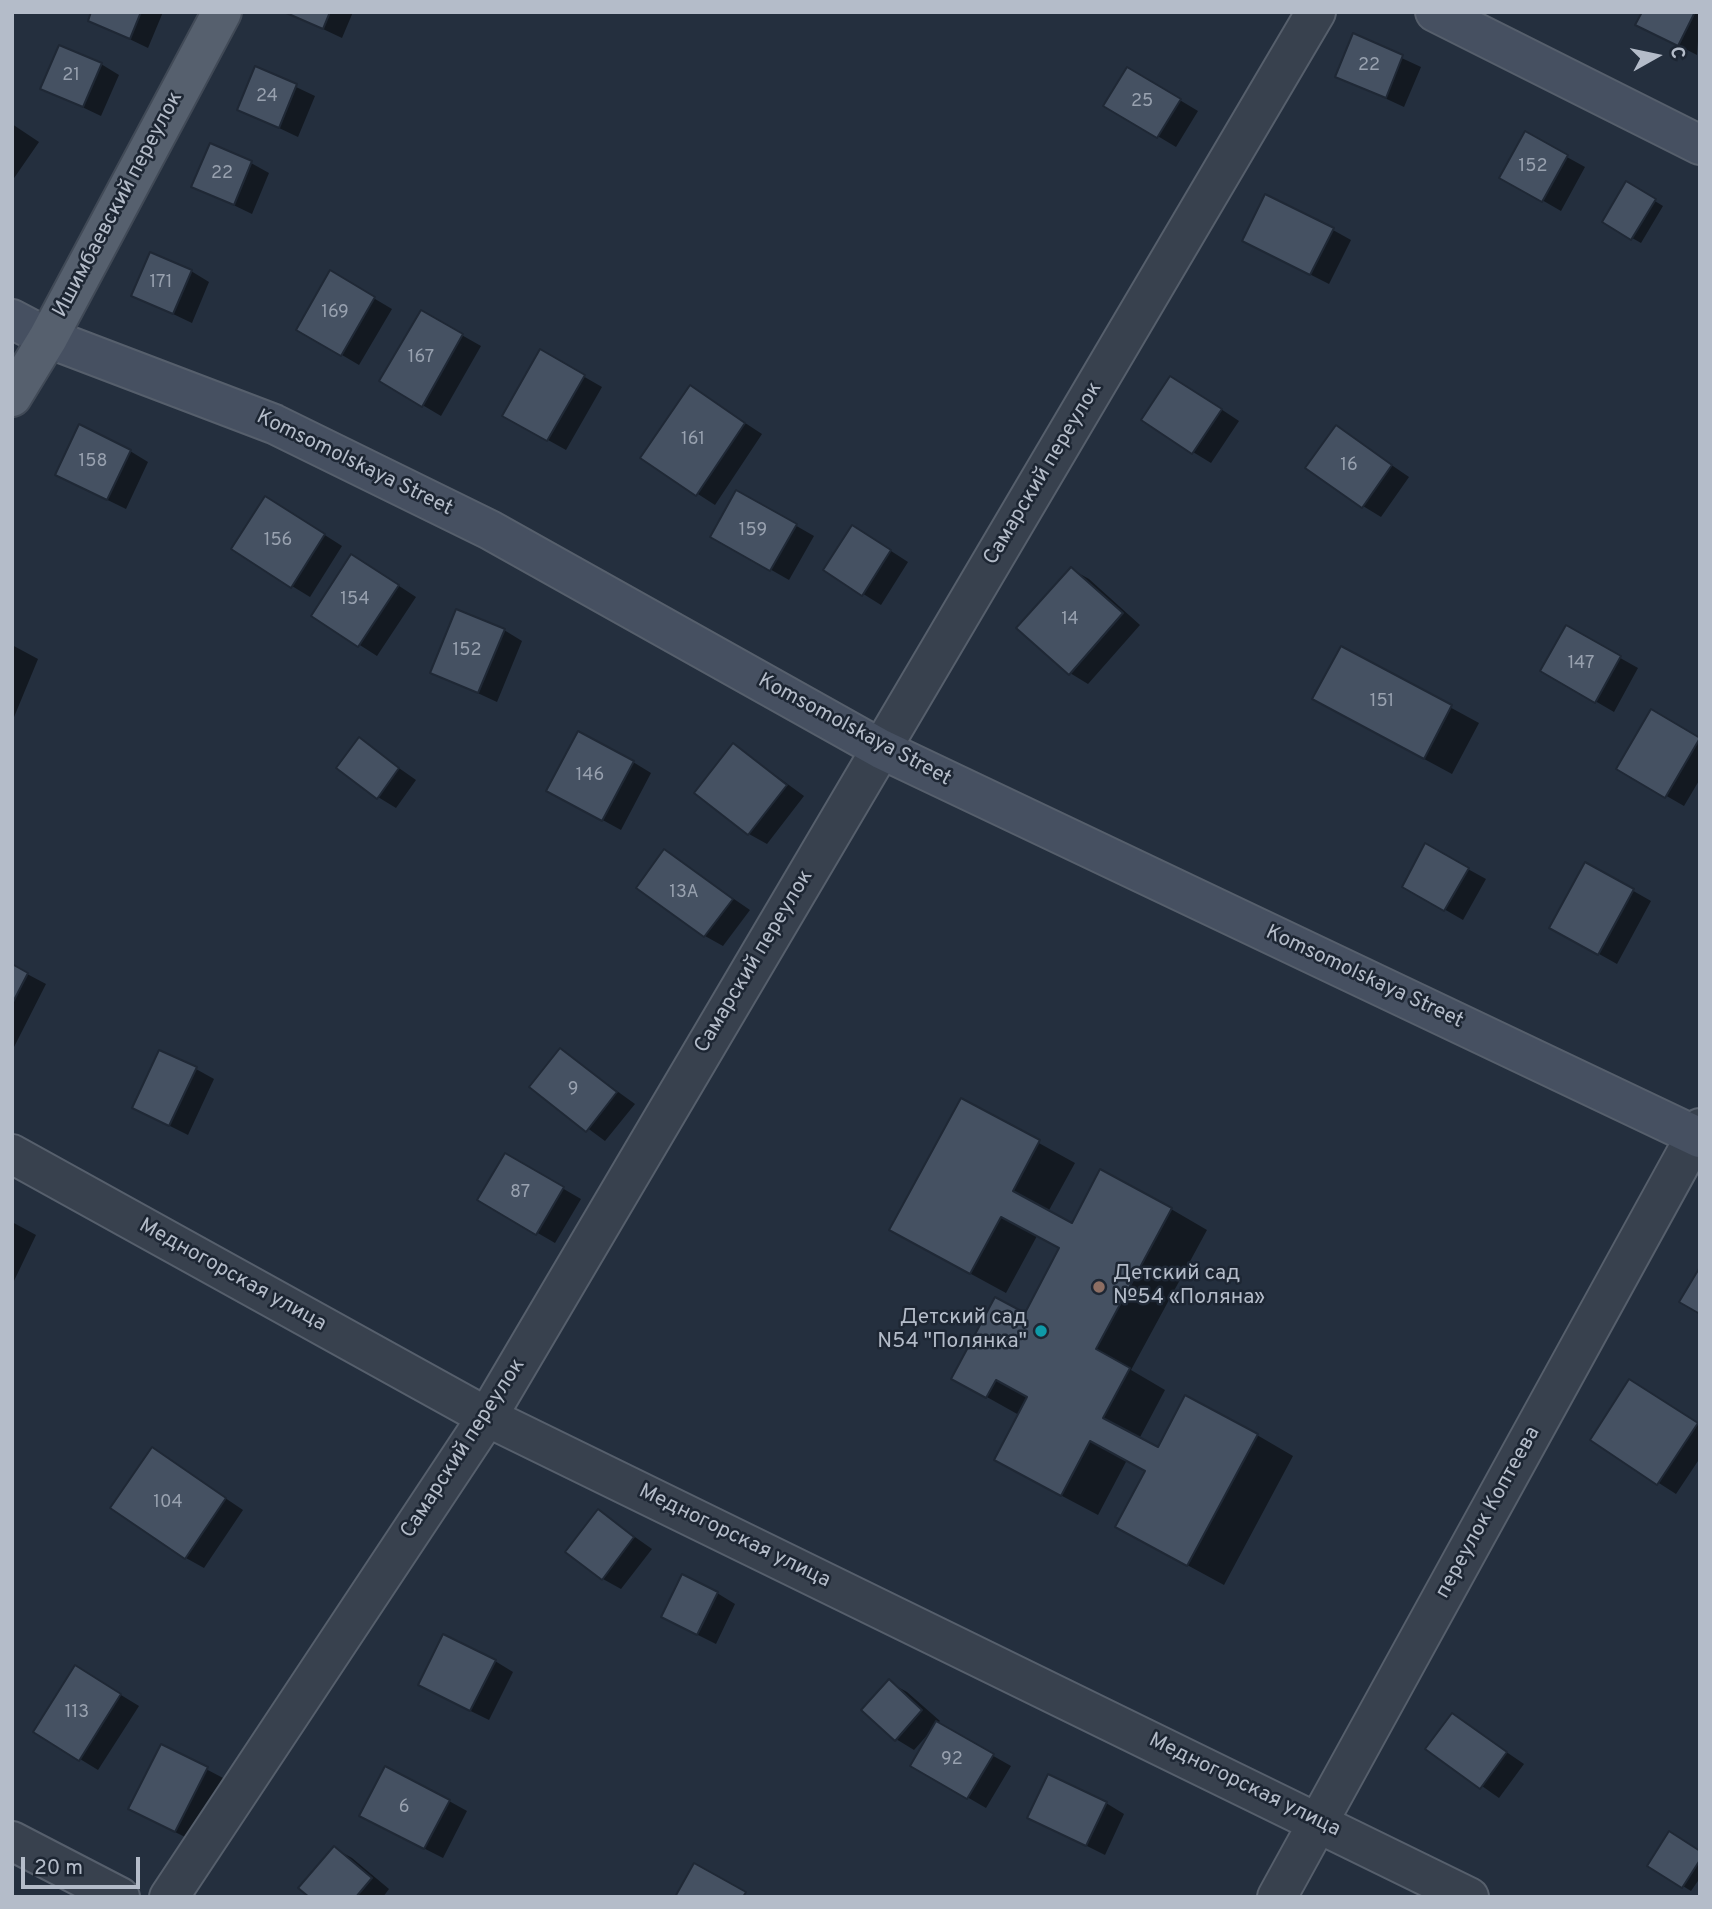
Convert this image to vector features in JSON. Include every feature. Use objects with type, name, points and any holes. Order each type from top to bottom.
[{"type":"main road","name":"Ишимбаевский переулок","points":[[12,397],[48,338],[222,12]]},
{"type":"main road","points":[[1435,12],[1700,145]]},
{"type":"main road","name":"Komsomolskaya Street","points":[[12,319],[48,338],[274,424],[466,518],[881,749],[1698,1134]]},
{"type":"street","name":"Самарский переулок","points":[[169,1897],[487,1417],[1316,12]]},
{"type":"street","name":"переулок Коптеева","points":[[1277,1897],[1698,1134]]},
{"type":"street","name":"Медногорская улица","points":[[12,1154],[487,1417],[1469,1897]]},
{"type":"street","points":[[12,1841],[120,1897]]},
{"type":"building","points":[[91,12],[141,12],[130,39],[88,21]]},
{"type":"building","points":[[284,12],[330,12],[323,29]]},
{"type":"building","points":[[1642,12],[1695,12],[1678,46],[1635,25]]},
{"type":"building","points":[[1353,33],[1403,55],[1386,98],[1335,77]]},
{"type":"building","points":[[59,45],[102,63],[83,107],[40,89]]},
{"type":"building","points":[[255,66],[297,84],[279,128],[237,110]]},
{"type":"building","points":[[1127,67],[1181,99],[1157,138],[1103,106]]},
{"type":"building","points":[[1525,131],[1568,155],[1542,202],[1499,178]]},
{"type":"building","points":[[210,143],[252,161],[234,205],[191,187]]},
{"type":"building","points":[[1626,181],[1656,199],[1631,240],[1602,222]]},
{"type":"building","points":[[1265,194],[1334,228],[1310,275],[1242,241]]},
{"type":"building","points":[[150,252],[192,270],[173,314],[131,296]]},
{"type":"building","points":[[330,270],[375,297],[341,356],[296,330]]},
{"type":"building","points":[[421,310],[463,334],[422,407],[379,381]]},
{"type":"building","points":[[540,349],[585,375],[547,441],[502,416]]},
{"type":"building","points":[[1170,376],[1222,409],[1192,454],[1141,420]]},
{"type":"building","points":[[690,385],[745,423],[696,496],[640,458]]},
{"type":"building","points":[[79,424],[131,450],[107,500],[55,475]]},
{"type":"building","points":[[1336,425],[1392,465],[1362,508],[1305,468]]},
{"type":"building","points":[[736,490],[797,524],[770,571],[710,537]]},
{"type":"building","points":[[265,496],[325,534],[291,588],[231,549]]},
{"type":"building","points":[[852,525],[891,550],[862,596],[823,570]]},
{"type":"building","points":[[351,554],[399,585],[358,647],[311,616]]},
{"type":"building","points":[[1071,567],[1123,613],[1069,675],[1016,628]]},
{"type":"building","points":[[456,609],[505,629],[478,693],[430,673]]},
{"type":"building","points":[[1566,625],[1621,656],[1595,703],[1540,671]]},
{"type":"building","points":[[1341,646],[1452,705],[1424,759],[1312,699]]},
{"type":"building","points":[[1651,709],[1700,738],[1665,798],[1616,769]]},
{"type":"building","points":[[578,731],[634,761],[602,821],[546,791]]},
{"type":"building","points":[[359,737],[399,768],[377,799],[336,768]]},
{"type":"building","points":[[733,743],[787,785],[748,835],[694,793]]},
{"type":"building","points":[[1425,843],[1469,868],[1444,911],[1402,887]]},
{"type":"building","points":[[664,849],[733,899],[704,937],[636,888]]},
{"type":"building","points":[[1585,862],[1634,889],[1598,955],[1549,928]]},
{"type":"building","points":[[12,964],[28,973],[12,1004]]},
{"type":"building","points":[[560,1048],[617,1092],[586,1132],[529,1087]]},
{"type":"building","points":[[159,1050],[197,1067],[169,1126],[132,1108]]},
{"type":"building","name":"Детский сад N54 \"Полянка\"","points":[[961,1098],[1040,1140],[1013,1191],[1072,1223],[1100,1169],[1172,1208],[1096,1349],[1130,1368],[1103,1418],[1158,1447],[1185,1395],[1258,1434],[1187,1566],[1115,1527],[1145,1471],[1090,1441],[1061,1496],[994,1460],[1027,1397],[996,1380],[986,1398],[951,1379],[995,1297],[1025,1313],[1059,1248],[1001,1217],[970,1274],[889,1230]]},
{"type":"building","points":[[505,1153],[564,1187],[536,1235],[477,1200]]},
{"type":"building","points":[[1700,1267],[1700,1314],[1679,1302]]},
{"type":"building","points":[[1629,1379],[1698,1423],[1657,1485],[1590,1440]]},
{"type":"building","points":[[152,1447],[226,1498],[185,1559],[110,1508]]},
{"type":"building","points":[[598,1509],[634,1537],[602,1580],[565,1552]]},
{"type":"building","points":[[682,1574],[718,1592],[697,1635],[661,1617]]},
{"type":"building","points":[[443,1634],[496,1660],[470,1711],[418,1685]]},
{"type":"building","points":[[75,1665],[121,1694],[79,1761],[33,1732]]},
{"type":"building","points":[[889,1679],[922,1710],[895,1741],[861,1710]]},
{"type":"building","points":[[1452,1713],[1507,1752],[1480,1789],[1425,1749]]},
{"type":"building","points":[[936,1721],[994,1754],[967,1799],[910,1766]]},
{"type":"building","points":[[161,1744],[208,1767],[175,1832],[128,1809]]},
{"type":"building","points":[[385,1766],[450,1800],[424,1849],[359,1816]]},
{"type":"building","points":[[1048,1774],[1107,1802],[1086,1846],[1027,1818]]},
{"type":"building","points":[[1669,1831],[1700,1851],[1700,1860],[1682,1888],[1647,1866]]},
{"type":"building","points":[[334,1846],[372,1878],[356,1897],[309,1897],[298,1888]]},
{"type":"building","points":[[694,1863],[746,1892],[743,1897],[675,1897]]},
{"type":"place","name":"Детский сад №54 «Поляна»","points":[[1099,1287]]},
{"type":"place","name":"Детский сад N54 \"Полянка\"","points":[[1041,1331]]}]
